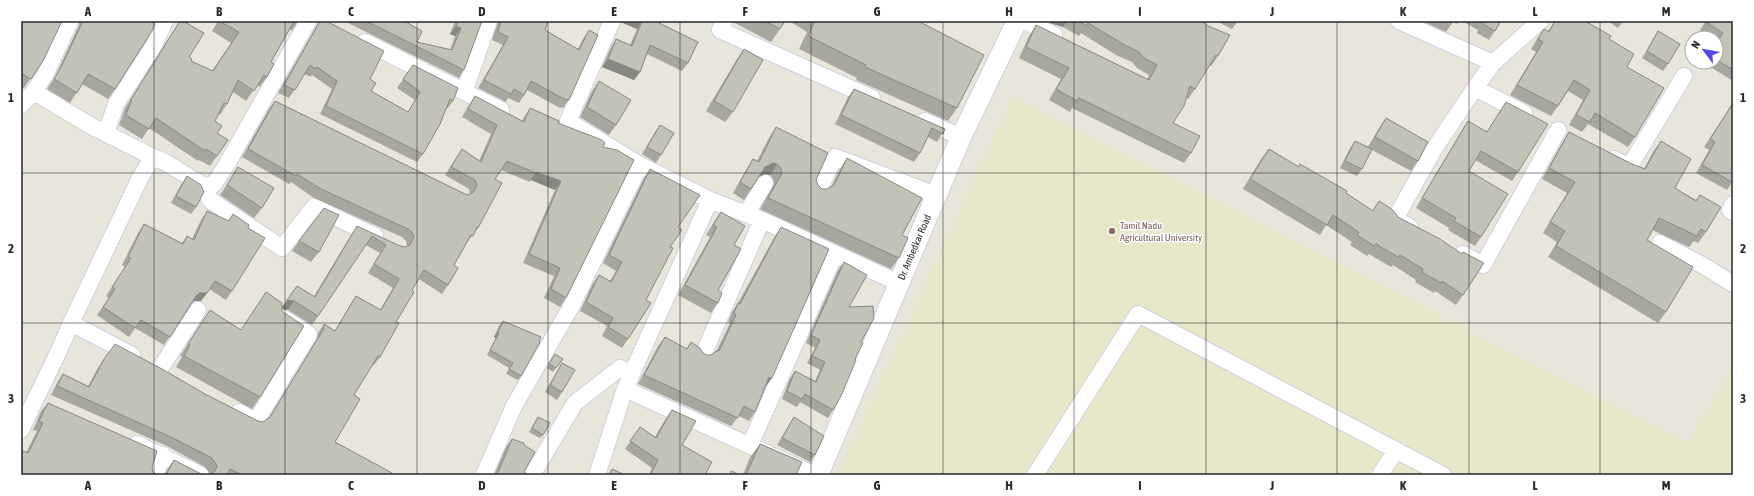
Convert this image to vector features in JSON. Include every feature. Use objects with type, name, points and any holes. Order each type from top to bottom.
[{"type":"street","points":[[21,105],[34,92],[46,73],[70,21]]},
{"type":"street","points":[[106,133],[116,104],[154,45],[165,21]]},
{"type":"street","points":[[204,186],[214,184],[272,100],[308,21]]},
{"type":"street","points":[[464,92],[489,21]]},
{"type":"street","points":[[612,21],[568,121],[640,165],[710,200],[762,220],[899,283]]},
{"type":"street","points":[[724,21],[720,30],[888,104]]},
{"type":"street","name":"Dr. Ambedkar Road","points":[[818,475],[961,137],[988,63],[1017,21]]},
{"type":"street","points":[[1025,21],[1066,41]]},
{"type":"street","points":[[1399,21],[1493,63]]},
{"type":"street","points":[[1422,233],[1395,219],[1434,149],[1493,63],[1540,21]]},
{"type":"street","points":[[351,35],[501,110]]},
{"type":"street","points":[[1604,154],[1630,167],[1684,76]]},
{"type":"street","points":[[1449,247],[1483,265],[1553,127],[1475,88]]},
{"type":"street","points":[[34,92],[106,133],[166,162],[204,186],[210,200],[282,248],[314,207],[391,243]]},
{"type":"street","points":[[910,114],[961,137]]},
{"type":"street","points":[[21,430],[42,401],[70,323],[140,178],[153,157]]},
{"type":"street","points":[[818,191],[834,157],[936,195]]},
{"type":"street","points":[[484,475],[514,406],[572,305],[640,165]]},
{"type":"street","points":[[746,214],[765,183]]},
{"type":"street","points":[[597,475],[631,375],[710,200]]},
{"type":"street","points":[[1733,204],[1730,210],[1733,212]]},
{"type":"street","points":[[702,354],[762,220]]},
{"type":"street","points":[[1660,243],[1704,266],[1733,284]]},
{"type":"street","points":[[750,444],[835,254]]},
{"type":"street","points":[[70,323],[166,372],[198,310]]},
{"type":"street","points":[[1035,475],[1138,314],[1443,475]]},
{"type":"street","points":[[223,404],[256,421],[309,334],[283,318]]},
{"type":"street","points":[[532,475],[575,403],[620,368],[631,375]]},
{"type":"street","points":[[625,390],[750,444],[815,475]]},
{"type":"street","points":[[120,436],[201,475]]},
{"type":"street","points":[[1380,475],[1396,450]]},
{"type":"street","points":[[155,475],[163,456]]},
{"type":"shaded area","name":"Tamil Nadu Agricultural University","points":[[1012,97],[1688,443],[1733,366],[1733,475],[837,475]]},
{"type":"building","points":[[21,21],[62,21],[44,59],[31,79],[21,73]]},
{"type":"building","points":[[83,21],[155,21],[153,23],[155,24],[152,31],[115,89],[88,74],[77,93],[54,79]]},
{"type":"building","points":[[180,21],[183,21],[204,33],[189,57],[192,59],[191,61],[213,71],[239,32],[219,21],[294,21],[271,62],[274,64],[267,77],[264,75],[254,91],[238,80],[227,104],[224,103],[215,121],[222,126],[217,133],[228,140],[217,156],[206,149],[205,151],[156,118],[149,129],[126,115],[132,98]]},
{"type":"building","points":[[320,21],[326,21],[384,51],[370,79],[376,83],[371,91],[408,112],[420,92],[403,79],[413,65],[458,88],[453,101],[450,99],[440,124],[423,154],[326,106],[337,81],[317,67],[316,69],[310,65],[295,90],[284,85]]},
{"type":"building","points":[[366,21],[404,21],[422,31],[417,42],[452,50],[461,28],[456,26],[458,21],[482,21],[464,70]]},
{"type":"building","points":[[501,21],[548,21],[545,30],[579,50],[589,30],[598,35],[569,100],[566,100],[531,81],[524,95],[514,89],[511,94],[484,80],[508,37],[498,32]]},
{"type":"building","points":[[642,21],[660,21],[659,23],[698,42],[688,63],[650,45],[640,72],[608,59],[616,39],[632,46]]},
{"type":"building","points":[[765,21],[785,21],[780,29]]},
{"type":"building","points":[[815,21],[918,21],[984,55],[957,108],[865,67],[866,65],[808,36]]},
{"type":"building","points":[[1078,21],[1201,21],[1208,26],[1230,35],[1218,56],[1216,55],[1195,89],[1190,86],[1184,106],[1173,123],[1200,136],[1191,153],[1079,98],[1077,101],[1056,89],[1069,68],[1026,47],[1036,25],[1149,80],[1157,65],[1144,58],[1139,52],[1088,23],[1087,26]]},
{"type":"building","points":[[1485,21],[1501,21],[1495,31],[1483,24]]},
{"type":"building","points":[[1555,21],[1585,21],[1611,36],[1609,39],[1634,54],[1627,67],[1664,88],[1635,137],[1595,113],[1590,122],[1576,115],[1590,90],[1574,80],[1558,106],[1517,85],[1543,42],[1538,39],[1544,29],[1549,32]]},
{"type":"building","points":[[1733,21],[1733,70],[1724,64],[1724,30],[1718,30],[1706,22]]},
{"type":"building","points":[[1658,31],[1680,44],[1668,64],[1647,51]]},
{"type":"building","points":[[744,49],[763,60],[733,112],[714,101]]},
{"type":"building","points":[[599,81],[631,100],[616,125],[587,107]]},
{"type":"building","points":[[854,89],[945,129],[943,134],[932,128],[920,153],[841,115]]},
{"type":"building","points":[[475,96],[524,122],[530,108],[559,121],[558,123],[602,140],[605,143],[603,147],[617,150],[634,160],[566,298],[551,289],[560,268],[529,254],[561,181],[507,161],[495,179],[502,183],[478,228],[477,227],[473,236],[471,235],[454,265],[458,268],[448,285],[424,270],[412,290],[414,292],[396,322],[399,323],[380,357],[378,356],[354,395],[360,399],[335,442],[392,473],[391,475],[242,475],[230,469],[227,475],[209,475],[215,471],[217,466],[212,458],[173,438],[57,386],[63,374],[89,387],[104,359],[115,344],[205,394],[258,421],[263,422],[270,417],[323,330],[324,324],[335,331],[356,296],[381,310],[399,279],[374,264],[386,245],[372,236],[318,316],[294,301],[287,300],[297,286],[315,297],[357,226],[405,247],[410,245],[414,237],[412,232],[408,229],[321,189],[297,174],[296,176],[248,149],[275,101],[467,195],[475,190],[477,185],[475,180],[451,167],[462,149],[481,162],[497,125],[468,109]]},
{"type":"building","points":[[1506,102],[1548,124],[1518,172],[1481,151],[1469,171],[1508,194],[1481,237],[1454,221],[1456,218],[1422,198],[1468,121],[1487,132]]},
{"type":"building","points":[[1733,103],[1732,182],[1702,165],[1715,142],[1710,139]]},
{"type":"building","points":[[1386,118],[1428,142],[1418,161],[1375,137]]},
{"type":"building","points":[[660,125],[674,133],[661,155],[647,147]]},
{"type":"building","points":[[776,127],[828,153],[816,180],[822,189],[827,189],[834,185],[847,158],[922,198],[902,235],[908,238],[899,258],[768,198],[782,173],[781,168],[777,164],[773,163],[765,167],[751,189],[740,182],[753,159],[759,162]]},
{"type":"building","points":[[1569,132],[1645,169],[1661,141],[1691,159],[1675,188],[1696,201],[1700,195],[1721,207],[1706,232],[1701,229],[1697,236],[1659,218],[1647,240],[1693,267],[1666,312],[1556,246],[1565,231],[1550,222],[1575,182],[1549,168]]},
{"type":"building","points":[[1355,141],[1372,149],[1362,169],[1345,161]]},
{"type":"building","points":[[1269,149],[1299,167],[1300,164],[1347,191],[1346,193],[1373,211],[1379,201],[1393,210],[1398,217],[1440,239],[1462,254],[1463,252],[1484,263],[1463,295],[1442,281],[1441,283],[1422,272],[1423,269],[1400,255],[1398,257],[1376,244],[1374,246],[1357,235],[1359,232],[1333,215],[1327,225],[1250,179]]},
{"type":"building","points":[[238,167],[274,188],[262,208],[227,185]]},
{"type":"building","points":[[650,169],[700,195],[678,227],[682,230],[670,247],[673,248],[646,300],[651,303],[628,339],[608,327],[613,318],[586,302],[599,275],[611,282],[622,262],[609,255]]},
{"type":"building","points":[[187,176],[201,185],[204,192],[196,207],[176,196]]},
{"type":"building","points":[[324,208],[339,215],[319,252],[299,241]]},
{"type":"building","points":[[207,211],[229,221],[233,214],[249,225],[248,228],[265,238],[232,291],[215,281],[207,293],[200,293],[196,296],[170,337],[141,320],[135,328],[103,307],[115,289],[112,287],[131,258],[128,257],[144,224],[183,244],[187,236],[194,240]]},
{"type":"building","points":[[721,212],[745,226],[734,245],[741,249],[718,290],[722,293],[718,303],[685,285],[717,227],[713,225]]},
{"type":"building","points":[[781,227],[829,249],[772,378],[769,377],[755,412],[744,406],[738,418],[644,375],[665,337],[687,349],[691,342],[700,348],[706,355],[711,355],[718,350],[719,351],[736,315],[734,313],[738,303],[740,304]]},
{"type":"building","points":[[844,262],[867,275],[849,307],[873,306],[874,318],[861,342],[863,343],[855,359],[856,360],[841,396],[833,410],[805,394],[802,399],[787,391],[795,371],[816,382],[825,362],[812,356],[820,340],[811,335]]},
{"type":"building","points":[[266,292],[282,303],[282,311],[304,326],[260,397],[184,356],[190,345],[188,344],[210,310],[241,330]]},
{"type":"building","points":[[503,321],[541,337],[540,342],[521,376],[509,369],[513,363],[490,350],[499,333],[498,332]]},
{"type":"building","points":[[555,354],[563,359],[556,368],[549,364]]},
{"type":"building","points":[[562,363],[575,370],[562,392],[550,385]]},
{"type":"building","points":[[48,403],[157,451],[152,467],[153,472],[158,475],[21,475],[21,456],[23,451],[28,453],[43,423],[39,421]]},
{"type":"building","points":[[672,410],[696,421],[682,445],[712,462],[705,475],[650,475],[658,460],[630,441],[640,427],[656,438]]},
{"type":"building","points":[[538,417],[550,423],[543,435],[532,428]]},
{"type":"building","points":[[794,417],[824,436],[815,455],[782,438]]},
{"type":"building","points":[[512,439],[524,443],[524,445],[535,452],[524,472],[527,475],[496,475],[499,470]]},
{"type":"building","points":[[760,444],[802,462],[796,475],[746,475]]},
{"type":"building","points":[[174,460],[203,475],[164,475],[167,473]]},
{"type":"building","points":[[612,469],[625,475],[609,475]]},
{"type":"building","points":[[731,471],[740,475],[730,475]]},
{"type":"place","name":"Tamil Nadu Agricultural University","points":[[1112,231]]}]
